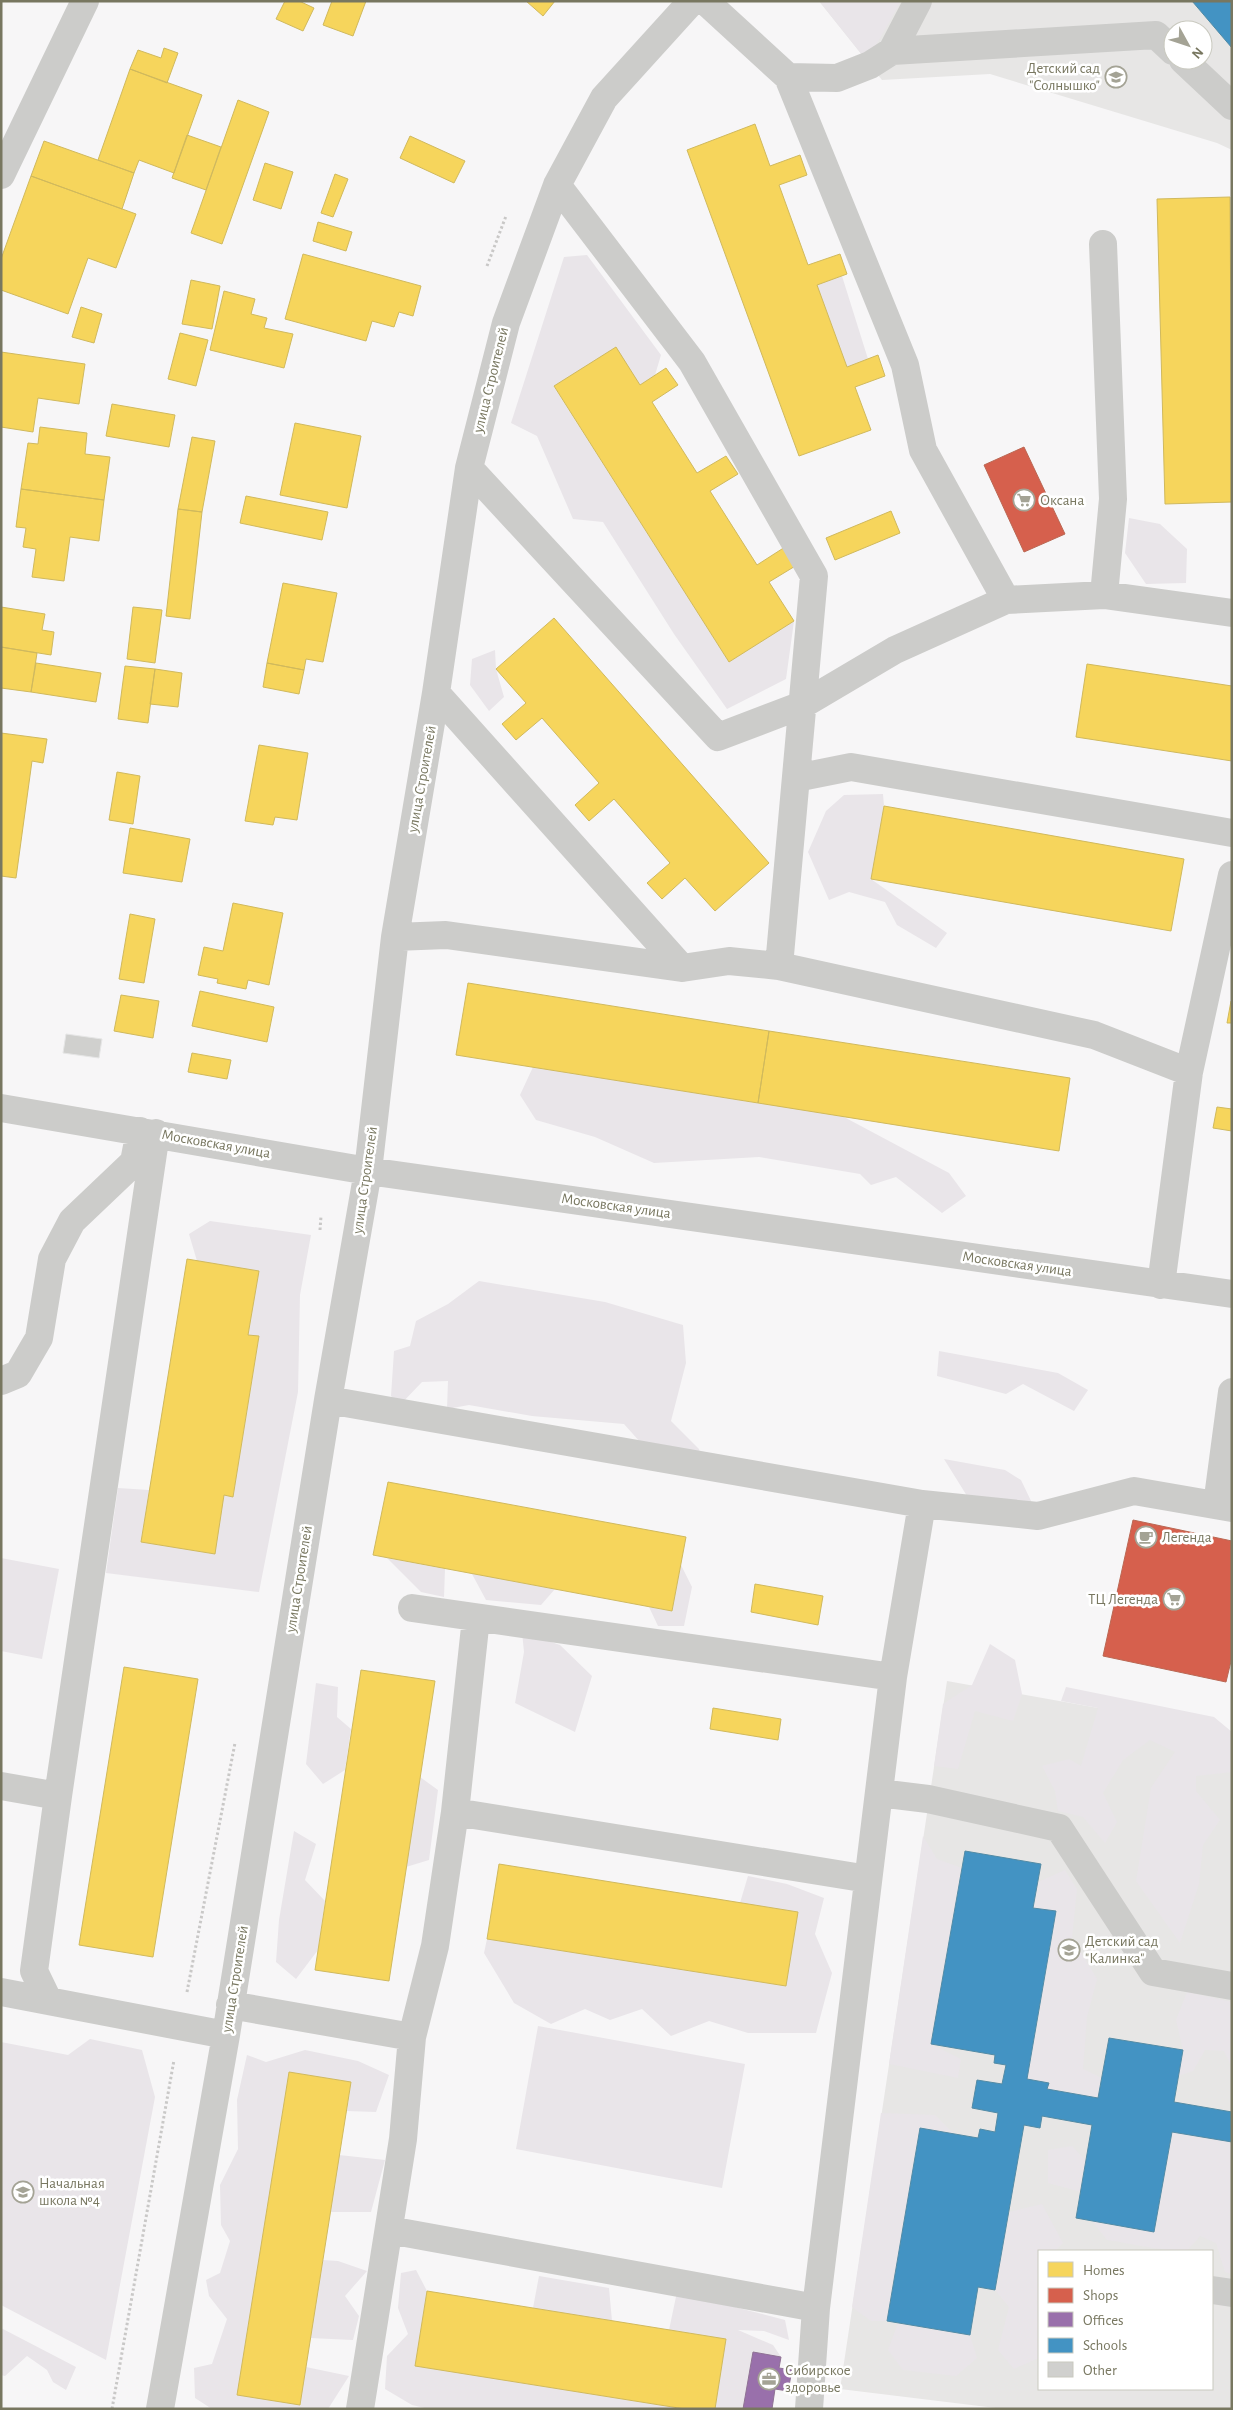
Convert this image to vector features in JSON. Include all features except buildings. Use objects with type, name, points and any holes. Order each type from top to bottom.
[{"type":"street","points":[[1,176],[85,1]]},
{"type":"street","name":"улица Строителей","points":[[160,2409],[226,2035],[328,1400],[368,1171],[395,937],[436,693],[469,468],[506,323],[557,185],[604,98],[692,1]]},
{"type":"street","points":[[705,1],[788,77],[905,365],[923,450],[1006,600]]},
{"type":"street","points":[[892,51],[918,1]]},
{"type":"street","points":[[788,77],[837,78],[870,65],[892,51],[1156,35],[1163,42]]},
{"type":"street","points":[[1194,70],[1232,106]]},
{"type":"street","points":[[557,185],[692,362],[814,576],[779,966]]},
{"type":"street","points":[[1103,244],[1113,499],[1104,595]]},
{"type":"street","points":[[469,468],[718,737],[802,705],[895,650],[1006,600],[1104,595],[1232,613]]},
{"type":"street","points":[[436,693],[682,968]]},
{"type":"street","points":[[796,778],[851,767],[1232,833]]},
{"type":"street","points":[[1161,1285],[1189,1072],[1232,875]]},
{"type":"street","points":[[395,937],[446,935],[682,968],[729,961],[779,966],[1094,1035],[1189,1072]]},
{"type":"street","name":"Московская улица","points":[[1,1108],[368,1171],[1232,1294]]},
{"type":"street","points":[[1,1381],[18,1374],[39,1338],[52,1259],[72,1221],[134,1162],[148,1132]]},
{"type":"street","points":[[48,2000],[34,1971],[148,1132]]},
{"type":"street","points":[[328,1400],[922,1504],[1038,1516],[1134,1491],[1225,1507],[1232,1392]]},
{"type":"street","points":[[809,2409],[816,2308],[893,1677],[922,1504]]},
{"type":"street","points":[[412,1608],[893,1677]]},
{"type":"street","points":[[360,2409],[403,2139],[412,2037],[435,1946],[454,1812],[476,1618]]},
{"type":"street","points":[[1,1786],[58,1796]]},
{"type":"street","points":[[879,1793],[928,1799],[1059,1828],[1153,1972],[1232,1986]]},
{"type":"street","points":[[454,1812],[868,1879]]},
{"type":"street","points":[[1,1992],[226,2035]]},
{"type":"street","points":[[230,2005],[412,2037]]},
{"type":"street","points":[[389,2230],[816,2308]]},
{"type":"street","points":[[1213,2290],[1232,2293]]},
{"type":"path","points":[[320,1235],[321,1216]]},
{"type":"path","points":[[112,2409],[180,2026],[235,1742]]},
{"type":"shaded area","name":"Детский сад \"Солнышко\"","points":[[819,1],[1232,1],[1232,150],[1217,143],[990,74],[882,80]]},
{"type":"shaded area","points":[[819,1],[901,1],[875,47],[863,56]]},
{"type":"shaded area","points":[[587,255],[661,355],[655,375],[640,385],[554,387],[729,662],[794,621],[786,679],[727,709],[674,634],[603,522],[573,519],[537,436],[511,423],[564,257]]},
{"type":"shaded area","points":[[842,276],[868,359],[847,367],[817,285]]},
{"type":"shaded area","points":[[1129,518],[1160,524],[1187,549],[1186,583],[1146,584],[1125,553]]},
{"type":"shaded area","points":[[495,650],[496,669],[504,697],[489,711],[470,685],[472,659]]},
{"type":"shaded area","points":[[883,794],[884,806],[871,879],[947,933],[936,948],[897,925],[885,902],[849,892],[829,900],[808,852],[826,811],[844,795]]},
{"type":"shaded area","points":[[533,1067],[844,1117],[949,1173],[966,1196],[942,1213],[896,1177],[871,1185],[860,1174],[759,1157],[654,1163],[595,1137],[536,1120],[520,1095]]},
{"type":"shaded area","points":[[210,1221],[311,1235],[300,1295],[298,1392],[259,1592],[106,1573],[118,1488],[149,1490],[141,1542],[214,1554],[224,1495],[233,1497],[259,1337],[248,1335],[259,1271],[197,1261],[189,1234]]},
{"type":"shaded area","points":[[479,1281],[605,1302],[683,1325],[686,1363],[671,1421],[699,1449],[704,1467],[649,1452],[624,1424],[532,1416],[469,1405],[447,1409],[448,1381],[422,1382],[400,1405],[391,1396],[394,1351],[410,1346],[416,1321],[448,1304]]},
{"type":"shaded area","points":[[939,1351],[1058,1373],[1088,1390],[1074,1411],[1023,1384],[1006,1394],[937,1376]]},
{"type":"shaded area","points":[[944,1459],[1005,1470],[1021,1480],[1032,1503],[972,1504]]},
{"type":"shaded area","points":[[1,1558],[59,1569],[42,1659],[1,1651]]},
{"type":"shaded area","points":[[387,1558],[445,1569],[444,1597],[421,1592]]},
{"type":"shaded area","points":[[681,1565],[692,1587],[684,1626],[658,1626],[649,1607],[672,1611]]},
{"type":"shaded area","points":[[472,1574],[555,1589],[541,1605],[486,1600]]},
{"type":"shaded area","points":[[522,1632],[560,1645],[592,1676],[575,1732],[515,1703],[524,1652]]},
{"type":"shaded area","points":[[990,1644],[1015,1660],[1022,1694],[1013,1721],[975,1711],[958,1769],[934,1766],[943,1704],[972,1685]]},
{"type":"shaded area","name":"Детский сад \"Калинка\"","points":[[947,1681],[1232,1732],[1232,2409],[1004,2409],[840,2389]]},
{"type":"shaded area","points":[[316,1683],[338,1687],[337,1717],[351,1729],[345,1770],[323,1784],[306,1764]]},
{"type":"shaded area","points":[[1066,1687],[1214,1717],[1232,1732],[1232,1772],[1196,1776],[1196,1791],[1220,1820],[1203,1845],[1199,1884],[1180,1943],[1136,1881],[1151,1788],[1175,1752],[1150,1740],[1123,1760],[1103,1793],[1117,1822],[1105,1843],[1083,1817],[1058,1811],[1055,1791],[1042,1766],[1069,1759],[1081,1766],[1098,1708],[1061,1701]]},
{"type":"shaded area","points":[[420,1777],[438,1790],[429,1860],[406,1867]]},
{"type":"shaded area","points":[[294,1831],[316,1844],[305,1880],[325,1901],[318,1950],[296,1979],[276,1962],[279,1920]]},
{"type":"shaded area","points":[[923,1836],[937,1859],[962,1868],[931,2044],[961,2059],[958,2078],[889,2064]]},
{"type":"shaded area","points":[[1065,1870],[1077,1889],[1072,1938],[1097,1979],[1087,2017],[1083,2069],[1102,2078],[1098,2098],[1047,2089],[1048,2083],[1027,2079],[1056,1912],[1033,1908],[1038,1882]]},
{"type":"shaded area","points":[[748,1876],[787,1884],[824,1898],[815,1934],[832,1973],[816,2033],[748,2033],[709,2021],[671,2036],[642,2009],[610,2020],[585,2009],[551,2024],[514,2003],[484,1953],[487,1939],[786,1986],[798,1912],[740,1903]]},
{"type":"shaded area","points":[[1187,1992],[1232,2002],[1232,2067],[1224,2051],[1205,2050],[1193,2071],[1178,2076],[1183,2050],[1176,2020]]},
{"type":"shaded area","points":[[538,2026],[745,2064],[722,2188],[516,2149]]},
{"type":"shaded area","points":[[90,2039],[142,2050],[155,2097],[106,2360],[1,2305],[1,2042],[68,2055]]},
{"type":"shaded area","points":[[305,2050],[358,2061],[389,2075],[376,2112],[347,2111],[351,2082],[289,2072],[239,2383],[299,2405],[306,2367],[349,2376],[328,2409],[212,2409],[195,2398],[194,2368],[212,2364],[227,2319],[209,2296],[206,2280],[220,2273],[230,2241],[221,2225],[220,2185],[238,2149],[237,2100],[247,2055],[266,2062]]},
{"type":"shaded area","points":[[881,2113],[935,2115],[954,2134],[920,2128],[887,2321],[871,2321],[852,2307]]},
{"type":"shaded area","points":[[1172,2132],[1232,2142],[1232,2274],[1225,2272],[1216,2243],[1200,2236],[1188,2250],[1157,2249],[1107,2240],[1092,2221],[1154,2232]]},
{"type":"shaded area","points":[[1072,2146],[1086,2161],[1081,2192],[1048,2183],[1048,2150]]},
{"type":"shaded area","points":[[339,2155],[385,2160],[371,2212],[330,2212]]},
{"type":"shaded area","points":[[1042,2204],[1063,2243],[1056,2250],[1038,2250],[1038,2358],[1014,2369],[998,2350],[1009,2307],[995,2290],[1009,2212]]},
{"type":"shaded area","points":[[323,2260],[338,2261],[367,2271],[345,2296],[359,2316],[353,2340],[310,2338]]},
{"type":"shaded area","points":[[416,2270],[427,2291],[415,2366],[685,2409],[429,2409],[412,2405],[385,2389],[387,2356],[408,2334],[398,2308],[401,2273]]},
{"type":"shaded area","points":[[539,2276],[609,2288],[612,2321],[533,2308]]},
{"type":"shaded area","points":[[677,2292],[785,2320],[789,2340],[764,2331],[738,2330],[773,2345],[781,2357],[753,2353],[743,2409],[715,2409],[726,2339],[669,2330]]},
{"type":"shaded area","points":[[898,2323],[970,2335],[977,2358],[956,2376],[903,2370],[888,2350]]},
{"type":"shaded area","points":[[1,2328],[76,2367],[66,2390],[53,2382],[47,2370],[27,2356],[5,2376],[1,2375]]},
{"type":"place","name":"Детский сад \"Солнышко\"","points":[[1116,77]]},
{"type":"place","name":"Оксана","points":[[1024,500]]},
{"type":"place","name":"Легенда","points":[[1146,1537]]},
{"type":"place","name":"ТЦ Легенда","points":[[1174,1599]]},
{"type":"place","name":"Детский сад \"Калинка\"","points":[[1069,1950]]},
{"type":"place","name":"Начальная школа №4","points":[[23,2192]]},
{"type":"place","name":"Сибирское здоровье","points":[[769,2379]]}]
